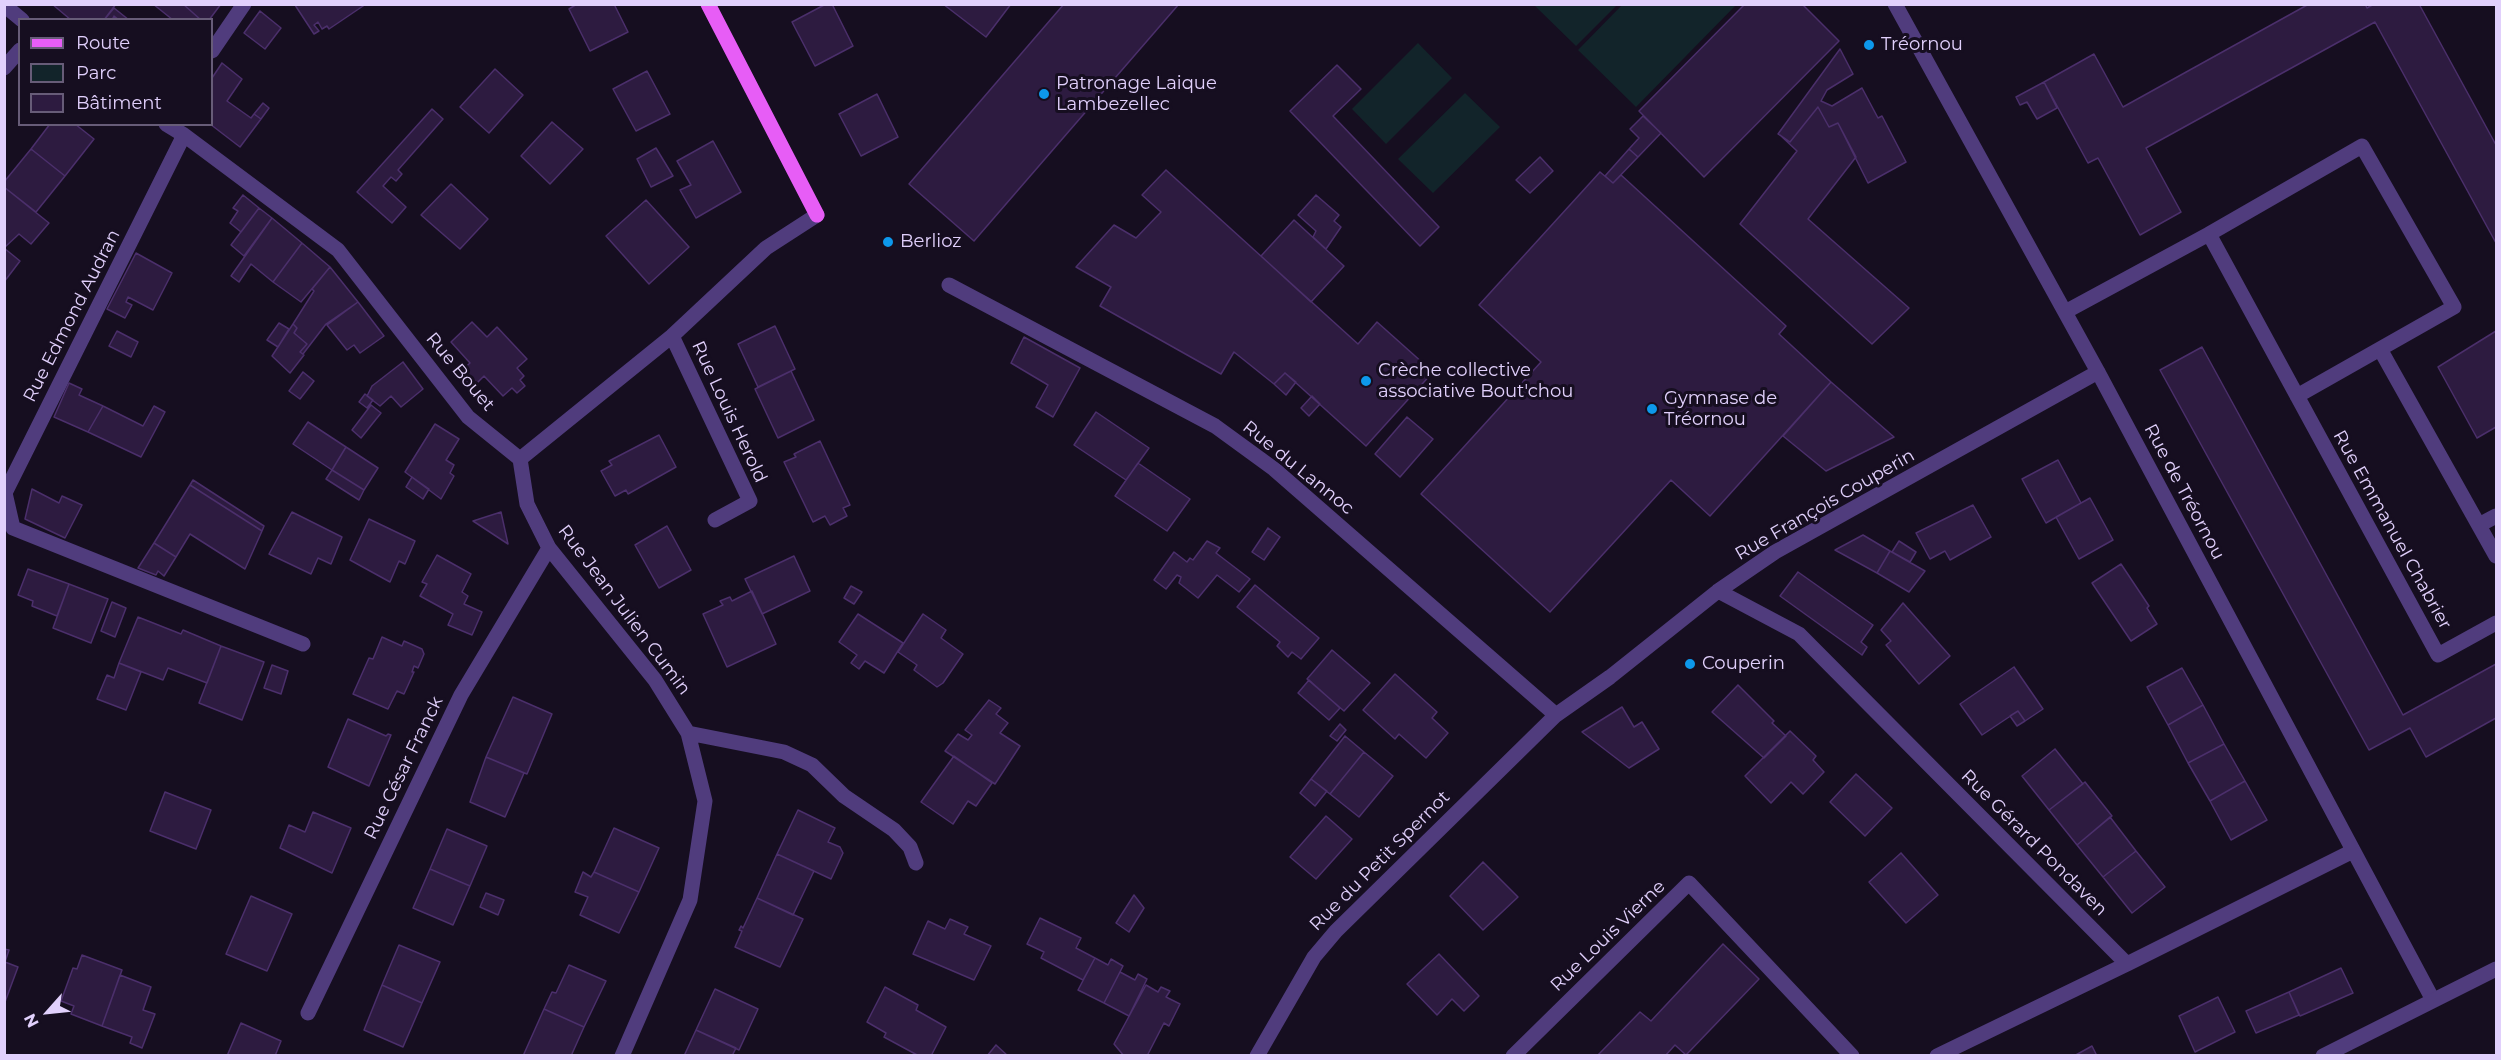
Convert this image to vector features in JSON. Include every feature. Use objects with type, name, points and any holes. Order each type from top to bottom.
[{"type":"main road","points":[[708,4],[818,216]]},
{"type":"street","points":[[213,50],[244,4]]},
{"type":"street","name":"Rue de Tréornou","points":[[1895,4],[2098,372],[2433,1000]]},
{"type":"street","points":[[4,5],[20,18]]},
{"type":"street","points":[[4,68],[18,52]]},
{"type":"street","name":"Rue Bouet","points":[[169,126],[338,250],[468,417],[520,459]]},
{"type":"street","name":"Rue Edmond Audran","points":[[184,135],[8,481],[5,493],[13,528],[303,644]]},
{"type":"street","points":[[2065,312],[2209,234],[2362,146],[2454,307],[2297,396]]},
{"type":"street","points":[[520,459],[672,336],[766,248],[818,216]]},
{"type":"street","name":"Rue Emmanuel Chabrier","points":[[2209,234],[2438,655],[2496,623]]},
{"type":"street","name":"Rue du Lannoc","points":[[949,285],[1215,426],[1274,469],[1556,715]]},
{"type":"street","name":"Rue Louis Herold","points":[[672,336],[750,501],[715,520]]},
{"type":"street","points":[[2380,349],[2496,556]]},
{"type":"street","name":"Rue François Couperin","points":[[1556,715],[1610,676],[1718,591],[1775,552],[2098,372]]},
{"type":"street","name":"Rue Jean Julien Cumin","points":[[520,459],[527,504],[549,548],[655,680],[688,733],[705,801],[690,900],[622,1056]]},
{"type":"street","points":[[2479,525],[2496,516]]},
{"type":"street","name":"Rue César Franck","points":[[308,1013],[461,695],[549,548]]},
{"type":"street","name":"Rue Gérard Pondaven","points":[[1718,591],[1799,634],[2127,964]]},
{"type":"street","name":"Rue du Petit Spernot","points":[[1257,1056],[1314,957],[1336,931],[1556,715]]},
{"type":"street","points":[[688,733],[784,752],[812,765],[844,796],[894,830],[910,847],[916,863]]},
{"type":"street","points":[[1937,1056],[2354,851]]},
{"type":"street","name":"Rue Louis Vierne","points":[[1513,1056],[1689,883],[1852,1056]]},
{"type":"street","points":[[2323,1056],[2496,969]]},
{"type":"green space","points":[[1623,4],[1736,5],[1636,107],[1578,50]]},
{"type":"green space","points":[[1534,5],[1617,5],[1576,46]]},
{"type":"green space","points":[[1418,43],[1452,78],[1386,144],[1352,109]]},
{"type":"green space","points":[[1465,93],[1500,127],[1433,193],[1398,159]]},
{"type":"building","points":[[52,4],[116,4],[106,18],[69,18]]},
{"type":"building","points":[[153,4],[183,4],[199,18],[170,18]]},
{"type":"building","points":[[183,4],[221,4],[210,18],[199,18]]},
{"type":"building","points":[[366,4],[329,29],[327,26],[322,29],[318,22],[314,25],[319,31],[314,34],[295,5]]},
{"type":"building","points":[[577,4],[614,4],[628,32],[590,51],[569,9]]},
{"type":"building","points":[[826,4],[832,4],[853,46],[815,66],[792,22]]},
{"type":"building","points":[[943,4],[1011,4],[986,37]]},
{"type":"building","name":"Patronage Laique Lambezellec","points":[[1064,4],[1179,4],[974,241],[909,184]]},
{"type":"building","points":[[1745,4],[1802,4],[1839,41],[1704,177],[1639,111]]},
{"type":"building","points":[[2309,4],[2365,4],[2367,8],[2374,4],[2419,4],[2496,145],[2496,243],[2375,22],[2146,148],[2181,212],[2140,235],[2098,158],[2088,163],[2044,82],[2094,54],[2123,107]]},
{"type":"building","points":[[114,8],[126,18],[114,16],[106,18]]},
{"type":"building","points":[[260,11],[281,28],[265,49],[244,33]]},
{"type":"building","points":[[1840,49],[1853,74],[1827,90],[1821,101],[1832,106],[1862,88],[1878,118],[1882,116],[1906,162],[1868,183],[1838,123],[1829,127],[1818,107],[1790,142],[1778,134]]},
{"type":"building","points":[[222,63],[242,79],[227,101],[251,118],[254,114],[261,119],[240,147],[213,126],[213,76]]},
{"type":"building","points":[[1337,65],[1361,89],[1333,116],[1439,227],[1420,246],[1290,111]]},
{"type":"building","points":[[495,69],[523,95],[489,133],[460,107]]},
{"type":"building","points":[[647,71],[670,114],[636,131],[613,89]]},
{"type":"building","points":[[2044,82],[2057,108],[2037,119],[2027,102],[2020,105],[2016,97]]},
{"type":"building","points":[[877,94],[898,137],[861,156],[839,114]]},
{"type":"building","points":[[263,103],[269,108],[261,119],[254,114]]},
{"type":"building","points":[[1818,107],[1829,127],[1838,123],[1856,157],[1808,219],[1909,308],[1872,344],[1740,224],[1797,151],[1780,135],[1790,142]]},
{"type":"building","points":[[432,109],[443,119],[398,170],[402,174],[396,181],[391,177],[383,186],[406,207],[392,223],[357,192]]},
{"type":"building","points":[[1643,116],[1661,133],[1638,157],[1629,149],[1639,138],[1630,129]]},
{"type":"building","points":[[552,122],[583,149],[550,184],[521,156]]},
{"type":"building","points":[[48,126],[78,126],[94,139],[65,176],[31,149]]},
{"type":"building","points":[[713,141],[741,192],[696,218],[680,190],[691,185],[677,161]]},
{"type":"building","points":[[656,148],[673,176],[651,187],[637,159]]},
{"type":"building","points":[[31,149],[65,176],[36,212],[4,187],[4,182]]},
{"type":"building","points":[[1629,149],[1638,157],[1613,183],[1605,176]]},
{"type":"building","points":[[1540,157],[1553,171],[1530,193],[1516,180]]},
{"type":"building","points":[[1166,170],[1358,344],[1377,322],[1433,372],[1366,446],[1285,373],[1274,384],[1234,352],[1221,374],[1100,306],[1111,287],[1076,267],[1114,225],[1136,238],[1161,212],[1142,195]]},
{"type":"building","name":"Gymnase de Tréornou","points":[[1600,172],[1613,183],[1621,175],[1786,326],[1779,334],[1831,382],[1710,516],[1671,480],[1550,612],[1421,494],[1541,362],[1479,305]]},
{"type":"building","points":[[451,184],[488,219],[460,249],[421,215]]},
{"type":"building","points":[[4,187],[49,223],[31,244],[19,234],[4,248]]},
{"type":"building","points":[[243,195],[259,208],[241,232],[230,223],[238,211],[233,208]]},
{"type":"building","points":[[1316,195],[1339,215],[1334,221],[1341,227],[1326,249],[1313,237],[1316,231],[1298,215]]},
{"type":"building","points":[[646,200],[689,247],[649,284],[606,236]]},
{"type":"building","points":[[259,208],[272,218],[244,256],[231,245]]},
{"type":"building","points":[[272,218],[302,243],[273,282],[251,264],[239,282],[231,276]]},
{"type":"building","points":[[1294,220],[1344,266],[1311,302],[1261,256]]},
{"type":"building","points":[[302,243],[330,267],[301,302],[273,282]]},
{"type":"building","points":[[4,248],[20,261],[4,282]]},
{"type":"building","points":[[136,253],[172,273],[153,310],[128,297],[126,302],[132,305],[125,318],[107,309]]},
{"type":"building","points":[[330,267],[358,302],[326,324],[303,354],[300,352],[307,344],[294,333],[297,328],[293,324],[314,291],[312,289]]},
{"type":"building","points":[[358,302],[384,336],[360,353],[354,345],[347,350],[327,325]]},
{"type":"building","points":[[472,322],[487,337],[497,327],[527,359],[517,368],[524,376],[520,380],[525,386],[517,393],[512,388],[503,396],[484,376],[472,388],[458,374],[470,363],[451,342]]},
{"type":"building","points":[[279,323],[289,329],[278,347],[267,340]]},
{"type":"building","points":[[293,324],[297,328],[294,333],[307,344],[300,352],[304,355],[290,373],[272,356]]},
{"type":"building","points":[[775,326],[795,369],[758,387],[738,344]]},
{"type":"building","points":[[117,331],[138,342],[131,357],[109,346]]},
{"type":"building","points":[[2496,331],[2496,427],[2477,438],[2438,367]]},
{"type":"building","points":[[1024,337],[1080,368],[1053,417],[1036,407],[1048,385],[1011,363]]},
{"type":"building","points":[[2202,347],[2403,715],[2496,664],[2496,718],[2426,757],[2410,728],[2369,750],[2160,370]]},
{"type":"building","points":[[403,362],[423,389],[401,407],[391,396],[380,406],[367,396],[372,386]]},
{"type":"building","points":[[791,371],[814,420],[778,438],[755,389]]},
{"type":"building","points":[[303,372],[314,381],[300,399],[289,391]]},
{"type":"building","points":[[1285,373],[1296,382],[1286,395],[1274,384]]},
{"type":"building","points":[[1831,382],[1894,437],[1826,471],[1783,436]]},
{"type":"building","points":[[69,383],[82,389],[79,395],[103,406],[88,432],[54,417]]},
{"type":"building","points":[[365,394],[373,400],[367,408],[359,402]]},
{"type":"building","points":[[1312,396],[1320,404],[1309,416],[1301,408]]},
{"type":"building","points":[[371,405],[381,413],[361,438],[352,430]]},
{"type":"building","points":[[103,406],[143,426],[154,406],[165,412],[141,457],[88,432]]},
{"type":"building","points":[[1096,412],[1149,448],[1126,480],[1074,445]]},
{"type":"building","points":[[1407,417],[1433,439],[1400,477],[1375,454]]},
{"type":"building","points":[[308,422],[346,447],[332,470],[293,444]]},
{"type":"building","points":[[435,424],[459,439],[446,460],[454,465],[450,473],[454,476],[441,499],[405,472]]},
{"type":"building","points":[[659,435],[676,467],[628,494],[626,490],[615,496],[601,471],[612,465],[609,461]]},
{"type":"building","points":[[820,441],[850,505],[843,508],[847,516],[830,525],[825,516],[813,522],[784,462],[796,457],[794,454]]},
{"type":"building","points":[[346,447],[378,468],[364,490],[332,470]]},
{"type":"building","points":[[2058,460],[2081,503],[2046,523],[2022,479]]},
{"type":"building","points":[[1138,463],[1190,499],[1167,531],[1115,496]]},
{"type":"building","points":[[332,470],[364,490],[359,500],[326,479]]},
{"type":"building","points":[[412,477],[429,489],[423,499],[406,487]]},
{"type":"building","points":[[193,480],[264,526],[262,531],[190,485]]},
{"type":"building","points":[[190,485],[262,531],[245,569],[190,534],[176,557],[154,543]]},
{"type":"building","points":[[32,489],[59,503],[62,496],[82,505],[65,538],[25,519]]},
{"type":"building","points":[[2090,498],[2113,540],[2079,559],[2056,517]]},
{"type":"building","points":[[1973,505],[1991,537],[1950,560],[1945,551],[1930,559],[1916,533]]},
{"type":"building","points":[[292,512],[342,537],[331,564],[318,558],[311,574],[269,554]]},
{"type":"building","points":[[501,512],[508,544],[473,521]]},
{"type":"building","points":[[369,519],[415,541],[405,564],[399,561],[390,582],[350,560]]},
{"type":"building","points":[[667,526],[691,570],[659,588],[635,545]]},
{"type":"building","points":[[1268,528],[1280,537],[1264,560],[1252,552]]},
{"type":"building","points":[[1863,535],[1890,551],[1877,573],[1835,550]]},
{"type":"building","points":[[1207,541],[1220,548],[1216,553],[1250,579],[1239,592],[1217,575],[1198,598],[1179,583],[1181,577],[1177,575],[1166,589],[1154,580],[1174,552],[1187,562],[1190,558],[1193,560]]},
{"type":"building","points":[[1899,541],[1916,552],[1910,562],[1892,552]]},
{"type":"building","points":[[154,543],[176,557],[164,576],[158,571],[156,575],[138,568]]},
{"type":"building","points":[[1890,551],[1925,571],[1909,592],[1877,573]]},
{"type":"building","points":[[437,555],[471,574],[462,592],[468,596],[464,604],[482,612],[472,635],[448,625],[453,614],[420,596],[427,584],[422,582]]},
{"type":"building","points":[[794,556],[810,591],[762,614],[745,579]]},
{"type":"building","points":[[2121,564],[2149,606],[2147,608],[2157,624],[2131,641],[2092,583]]},
{"type":"building","points":[[28,569],[69,584],[57,616],[32,606],[33,601],[18,595]]},
{"type":"building","points":[[1798,572],[1873,625],[1861,642],[1867,647],[1862,655],[1780,596]]},
{"type":"building","points":[[69,584],[108,599],[91,643],[53,628]]},
{"type":"building","points":[[1255,585],[1319,638],[1301,659],[1292,652],[1288,657],[1277,646],[1280,642],[1237,607]]},
{"type":"building","points":[[851,586],[862,592],[854,604],[844,598]]},
{"type":"building","points":[[752,591],[776,644],[727,667],[703,614],[723,605],[720,601],[730,597],[732,601]]},
{"type":"building","points":[[112,602],[126,608],[115,637],[101,631]]},
{"type":"building","points":[[1903,603],[1950,656],[1919,684],[1886,645],[1891,641],[1881,630]]},
{"type":"building","points":[[858,614],[903,643],[884,673],[865,661],[859,669],[851,663],[857,655],[839,642]]},
{"type":"building","points":[[923,614],[946,630],[941,638],[963,654],[943,683],[937,687],[914,670],[917,665],[898,652]]},
{"type":"building","points":[[138,617],[181,634],[183,630],[221,646],[207,683],[168,668],[163,680],[119,663]]},
{"type":"building","points":[[382,637],[402,646],[404,641],[422,649],[424,654],[418,668],[414,666],[412,672],[414,672],[404,694],[397,691],[388,709],[353,694],[369,658],[373,659]]},
{"type":"building","points":[[221,646],[264,662],[242,720],[199,703]]},
{"type":"building","points":[[1332,650],[1370,683],[1344,711],[1307,679]]},
{"type":"building","points":[[119,663],[141,672],[126,710],[97,699],[107,675],[114,678]]},
{"type":"building","points":[[272,665],[288,671],[281,694],[264,688]]},
{"type":"building","points":[[2014,667],[2043,709],[2025,721],[2018,711],[1982,735],[1960,704]]},
{"type":"building","points":[[2182,668],[2203,705],[2168,725],[2147,687]]},
{"type":"building","points":[[1395,674],[1437,712],[1432,718],[1448,733],[1426,758],[1399,734],[1395,739],[1363,710]]},
{"type":"building","points":[[1309,680],[1340,708],[1329,720],[1298,693]]},
{"type":"building","points":[[1738,685],[1786,736],[1764,758],[1712,712]]},
{"type":"building","points":[[513,697],[552,714],[527,774],[486,757]]},
{"type":"building","points":[[989,700],[1001,708],[996,714],[1008,723],[1000,733],[1020,746],[995,784],[945,751],[958,734],[968,740],[972,735],[965,730]]},
{"type":"building","points":[[2203,705],[2224,744],[2188,763],[2168,725]]},
{"type":"building","points":[[1622,707],[1634,727],[1642,722],[1659,749],[1629,768],[1582,732]]},
{"type":"building","points":[[2018,711],[2025,721],[2017,726],[2010,716]]},
{"type":"building","points":[[348,719],[386,736],[391,735],[369,786],[328,767]]},
{"type":"building","points":[[1340,724],[1346,730],[1337,741],[1330,736]]},
{"type":"building","points":[[1790,731],[1816,756],[1813,760],[1824,772],[1803,794],[1791,782],[1771,803],[1745,776]]},
{"type":"building","points":[[1345,736],[1364,752],[1330,794],[1311,779]]},
{"type":"building","points":[[2224,744],[2245,781],[2210,801],[2188,763]]},
{"type":"building","points":[[2055,749],[2083,784],[2049,810],[2022,776]]},
{"type":"building","points":[[1364,752],[1393,776],[1359,817],[1330,794]]},
{"type":"building","points":[[954,756],[992,783],[976,806],[968,801],[953,824],[921,802]]},
{"type":"building","points":[[486,757],[524,773],[505,817],[470,802]]},
{"type":"building","points":[[1856,774],[1892,808],[1865,836],[1830,802]]},
{"type":"building","points":[[1311,779],[1327,791],[1315,806],[1300,793]]},
{"type":"building","points":[[2245,781],[2267,820],[2231,840],[2210,801]]},
{"type":"building","points":[[2085,782],[2112,816],[2077,845],[2049,810]]},
{"type":"building","points":[[165,792],[211,810],[196,849],[150,831]]},
{"type":"building","points":[[798,810],[835,828],[828,842],[840,847],[843,853],[831,879],[777,854]]},
{"type":"building","points":[[313,812],[351,828],[332,873],[280,848],[289,825],[305,832]]},
{"type":"building","points":[[1326,816],[1352,839],[1316,879],[1290,857]]},
{"type":"building","points":[[2110,817],[2136,851],[2103,877],[2077,845]]},
{"type":"building","points":[[614,828],[659,848],[639,892],[594,872]]},
{"type":"building","points":[[447,829],[487,846],[470,886],[430,869]]},
{"type":"building","points":[[2136,851],[2165,887],[2132,913],[2103,877]]},
{"type":"building","points":[[1901,853],[1938,895],[1906,923],[1869,882]]},
{"type":"building","points":[[777,854],[814,871],[793,915],[757,898]]},
{"type":"building","points":[[1483,862],[1518,897],[1483,930],[1450,896]]},
{"type":"building","points":[[430,869],[470,886],[453,925],[413,908]]},
{"type":"building","points":[[583,872],[591,877],[594,872],[639,892],[619,933],[580,915],[588,897],[575,892]]},
{"type":"building","points":[[486,893],[504,900],[498,915],[480,907]]},
{"type":"building","points":[[1134,895],[1144,908],[1129,932],[1116,923]]},
{"type":"building","points":[[251,896],[292,914],[267,971],[226,954]]},
{"type":"building","points":[[757,898],[803,919],[780,967],[735,947],[742,931],[739,930],[741,926],[743,928]]},
{"type":"building","points":[[1040,918],[1081,938],[1076,948],[1095,958],[1083,980],[1041,958],[1044,952],[1027,944]]},
{"type":"building","points":[[950,919],[968,927],[964,934],[991,946],[974,980],[913,954],[928,921],[945,929]]},
{"type":"building","points":[[1723,944],[1759,979],[1686,1055],[1675,1045],[1665,1056],[1597,1056],[1640,1012],[1651,1021]]},
{"type":"building","points":[[399,945],[440,962],[422,1003],[382,985]]},
{"type":"building","points":[[4,949],[9,950],[5,962],[18,967],[5,1002]]},
{"type":"building","points":[[1439,954],[1479,996],[1464,1011],[1452,999],[1437,1015],[1407,984]]},
{"type":"building","points":[[82,955],[122,970],[102,1026],[71,1014],[74,1006],[61,1001],[73,968],[77,969]]},
{"type":"building","points":[[1095,958],[1108,965],[1111,959],[1123,966],[1104,1003],[1078,990]]},
{"type":"building","points":[[569,965],[606,981],[584,1027],[544,1009],[552,992],[556,993]]},
{"type":"building","points":[[2341,968],[2353,993],[2300,1016],[2289,992]]},
{"type":"building","points":[[1120,972],[1135,980],[1138,974],[1147,979],[1129,1016],[1104,1003]]},
{"type":"building","points":[[120,975],[151,987],[143,1010],[155,1014],[142,1048],[130,1043],[132,1037],[102,1026]]},
{"type":"building","points":[[382,985],[422,1003],[403,1047],[364,1030]]},
{"type":"building","points":[[1146,985],[1158,992],[1161,987],[1170,991],[1166,997],[1180,1004],[1169,1026],[1164,1023],[1147,1056],[1124,1056],[1114,1044]]},
{"type":"building","points":[[885,987],[918,1005],[916,1010],[946,1027],[931,1056],[919,1056],[884,1037],[886,1033],[867,1022]]},
{"type":"building","points":[[715,989],[758,1009],[739,1050],[696,1030]]},
{"type":"building","points":[[2289,992],[2299,1015],[2256,1033],[2246,1011]]},
{"type":"building","points":[[2218,997],[2235,1032],[2195,1052],[2179,1016]]},
{"type":"building","points":[[544,1009],[584,1027],[571,1056],[523,1056]]},
{"type":"building","points":[[241,1023],[281,1041],[275,1056],[227,1056]]},
{"type":"building","points":[[696,1030],[736,1048],[732,1056],[684,1056]]},
{"type":"building","points":[[996,1045],[1008,1056],[987,1056]]},
{"type":"building","points":[[2092,1046],[2097,1056],[2074,1056]]},
{"type":"place","name":"Tréornou","points":[[1869,45]]},
{"type":"place","name":"Patronage Laique Lambezellec","points":[[1044,94]]},
{"type":"place","name":"Berlioz","points":[[888,242]]},
{"type":"place","name":"Crèche collective associative Bout'chou","points":[[1366,381]]},
{"type":"place","name":"Gymnase de Tréornou","points":[[1652,409]]},
{"type":"place","name":"Couperin","points":[[1690,664]]}]
